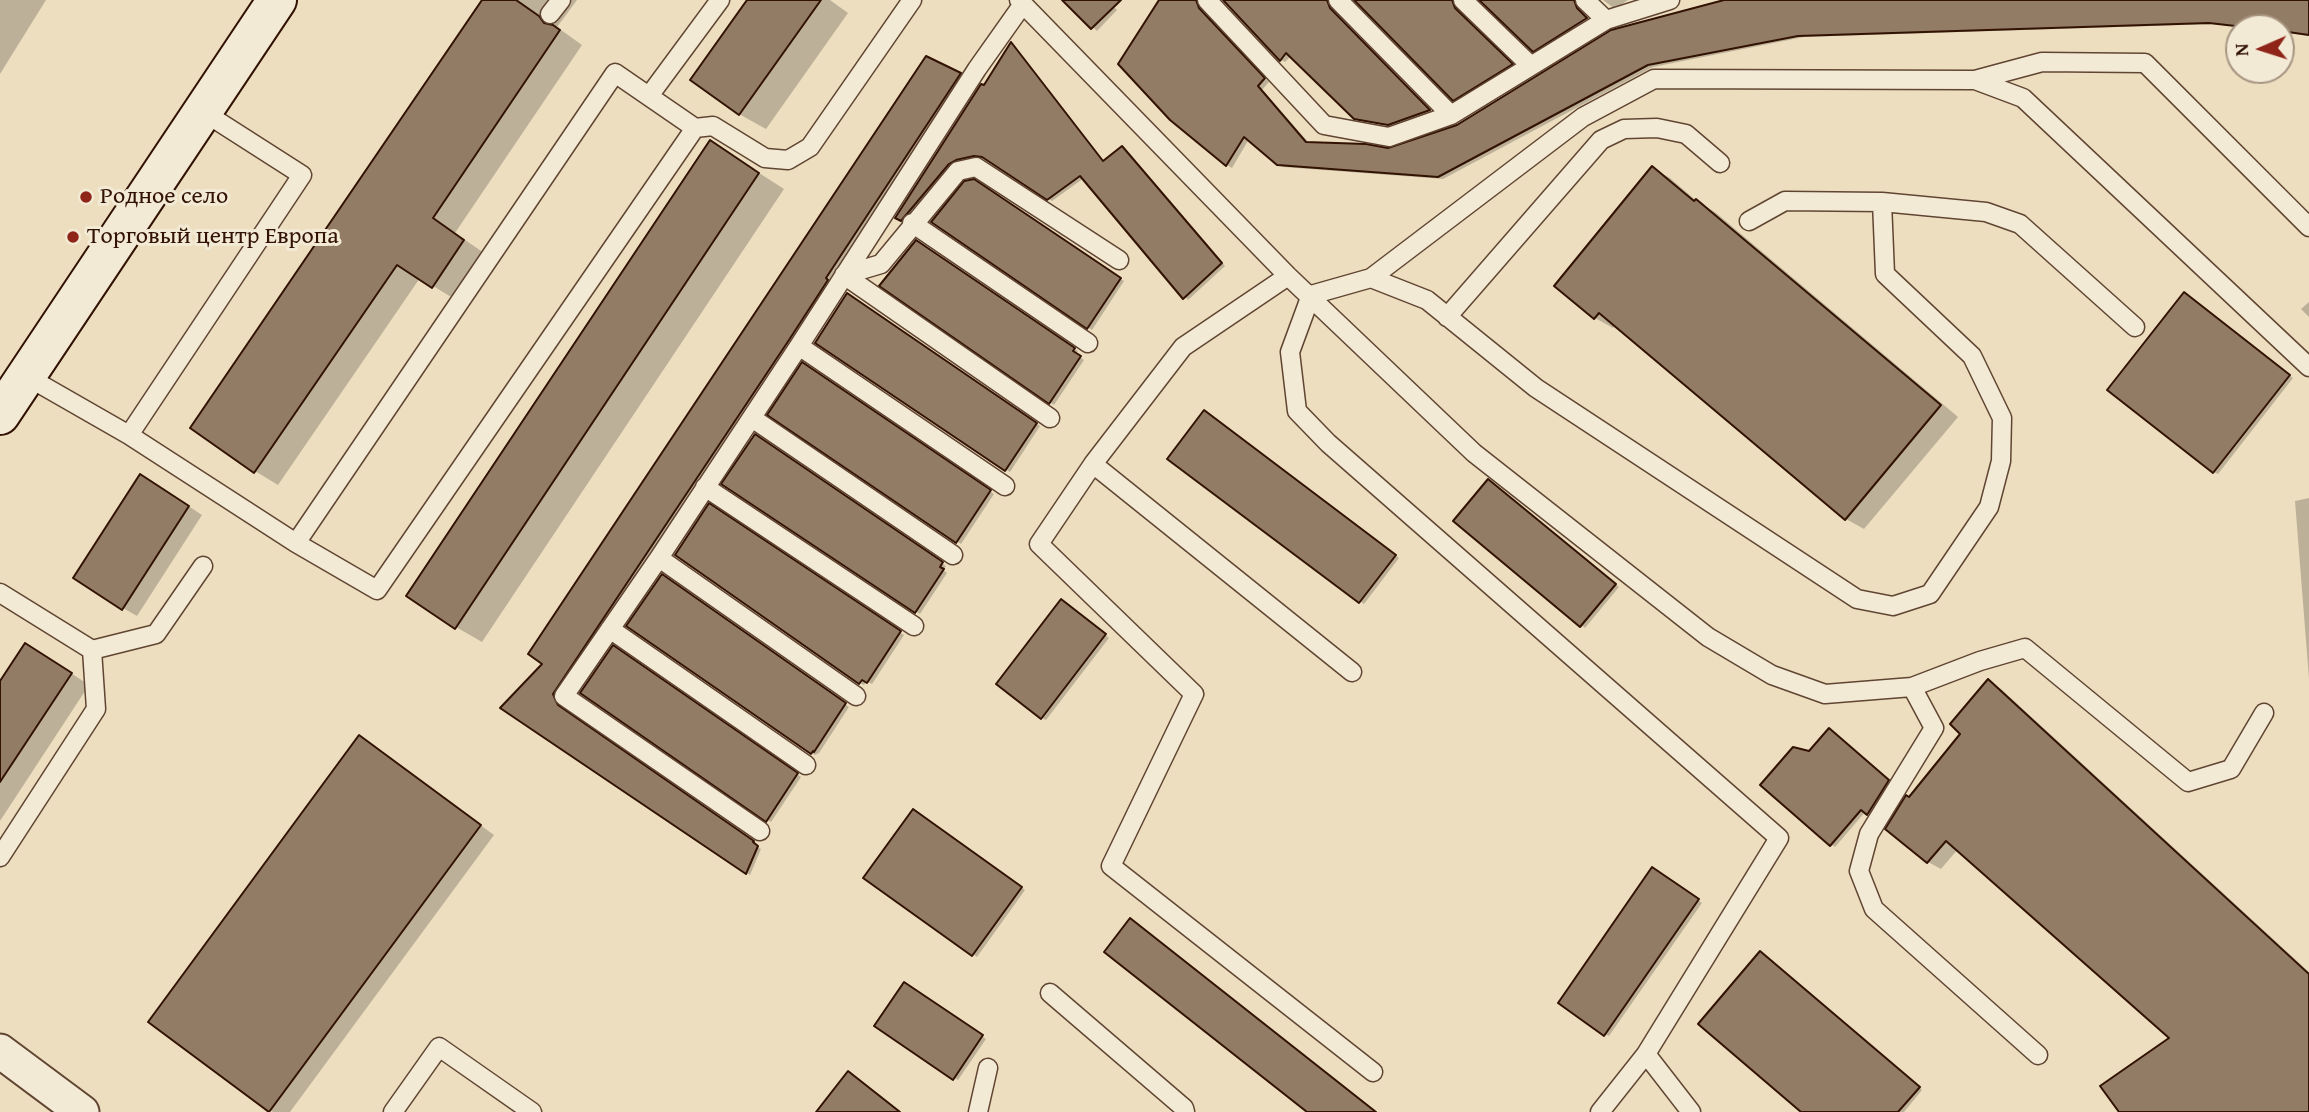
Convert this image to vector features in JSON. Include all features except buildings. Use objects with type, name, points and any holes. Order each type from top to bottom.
[{"type":"main road","points":[[0,415],[202,111],[263,5]]},
{"type":"street","points":[[0,1051],[82,1112]]},
{"type":"lane","points":[[649,96],[720,0]]},
{"type":"lane","points":[[296,543],[615,74],[695,128],[713,126],[765,158],[788,160],[810,147],[912,0]]},
{"type":"lane","points":[[1207,0],[1324,125],[1390,136],[1451,115],[1606,20],[1670,0]]},
{"type":"lane","points":[[1338,0],[1451,115]]},
{"type":"lane","points":[[1463,0],[1531,66]]},
{"type":"lane","points":[[1585,0],[1606,20]]},
{"type":"lane","points":[[760,831],[564,696],[752,418],[1021,2],[1289,276],[1474,453],[1708,637],[1772,675],[1825,694],[1912,688],[2025,648],[2189,782],[2231,769],[2264,713]]},
{"type":"lane","points":[[1311,295],[1371,278],[1583,117],[1654,79],[1975,80],[2042,62],[2145,64],[2309,227]]},
{"type":"lane","points":[[1975,80],[2023,98],[2309,367]]},
{"type":"lane","points":[[129,435],[302,174],[202,111]]},
{"type":"lane","points":[[26,376],[129,435],[296,543],[377,590],[695,128]]},
{"type":"lane","points":[[1447,317],[1601,140],[1624,129],[1657,128],[1686,134],[1720,163]]},
{"type":"lane","points":[[844,275],[881,264],[912,223],[958,171],[976,167],[1119,260]]},
{"type":"lane","points":[[1749,221],[1785,201],[1882,202],[1986,212],[2020,224],[2135,327]]},
{"type":"lane","points":[[1371,278],[1427,300],[1536,388],[1834,584],[1857,598],[1892,606],[1930,594],[1989,507],[2001,461],[2002,418],[1972,356],[1885,274],[1882,202]]},
{"type":"lane","points":[[912,223],[1088,343]]},
{"type":"lane","points":[[844,275],[1050,418]]},
{"type":"lane","points":[[1289,276],[1182,348],[1093,464],[1039,544],[1194,694],[1111,866],[1373,1072]]},
{"type":"lane","points":[[1311,295],[1290,352],[1297,411],[1328,443],[1779,838],[1646,1054],[1600,1112]]},
{"type":"lane","points":[[799,346],[1005,486]]},
{"type":"lane","points":[[752,418],[953,555]]},
{"type":"lane","points":[[1093,464],[1352,672]]},
{"type":"lane","points":[[705,487],[914,626]]},
{"type":"lane","points":[[659,558],[856,696]]},
{"type":"lane","points":[[0,593],[92,650],[156,634],[203,566]]},
{"type":"lane","points":[[610,629],[806,765]]},
{"type":"lane","points":[[0,857],[96,709],[92,650]]},
{"type":"lane","points":[[1912,688],[1934,727],[1869,834],[1859,871],[1874,909],[2038,1055]]},
{"type":"lane","points":[[1050,993],[1185,1112]]},
{"type":"lane","points":[[393,1112],[439,1047],[532,1112]]},
{"type":"lane","points":[[1646,1054],[1692,1112]]},
{"type":"lane","points":[[978,1112],[988,1068]]},
{"type":"place","name":"Родное село","points":[[86,197]]},
{"type":"place","name":"Торговый центр Европа","points":[[73,237]]}]
